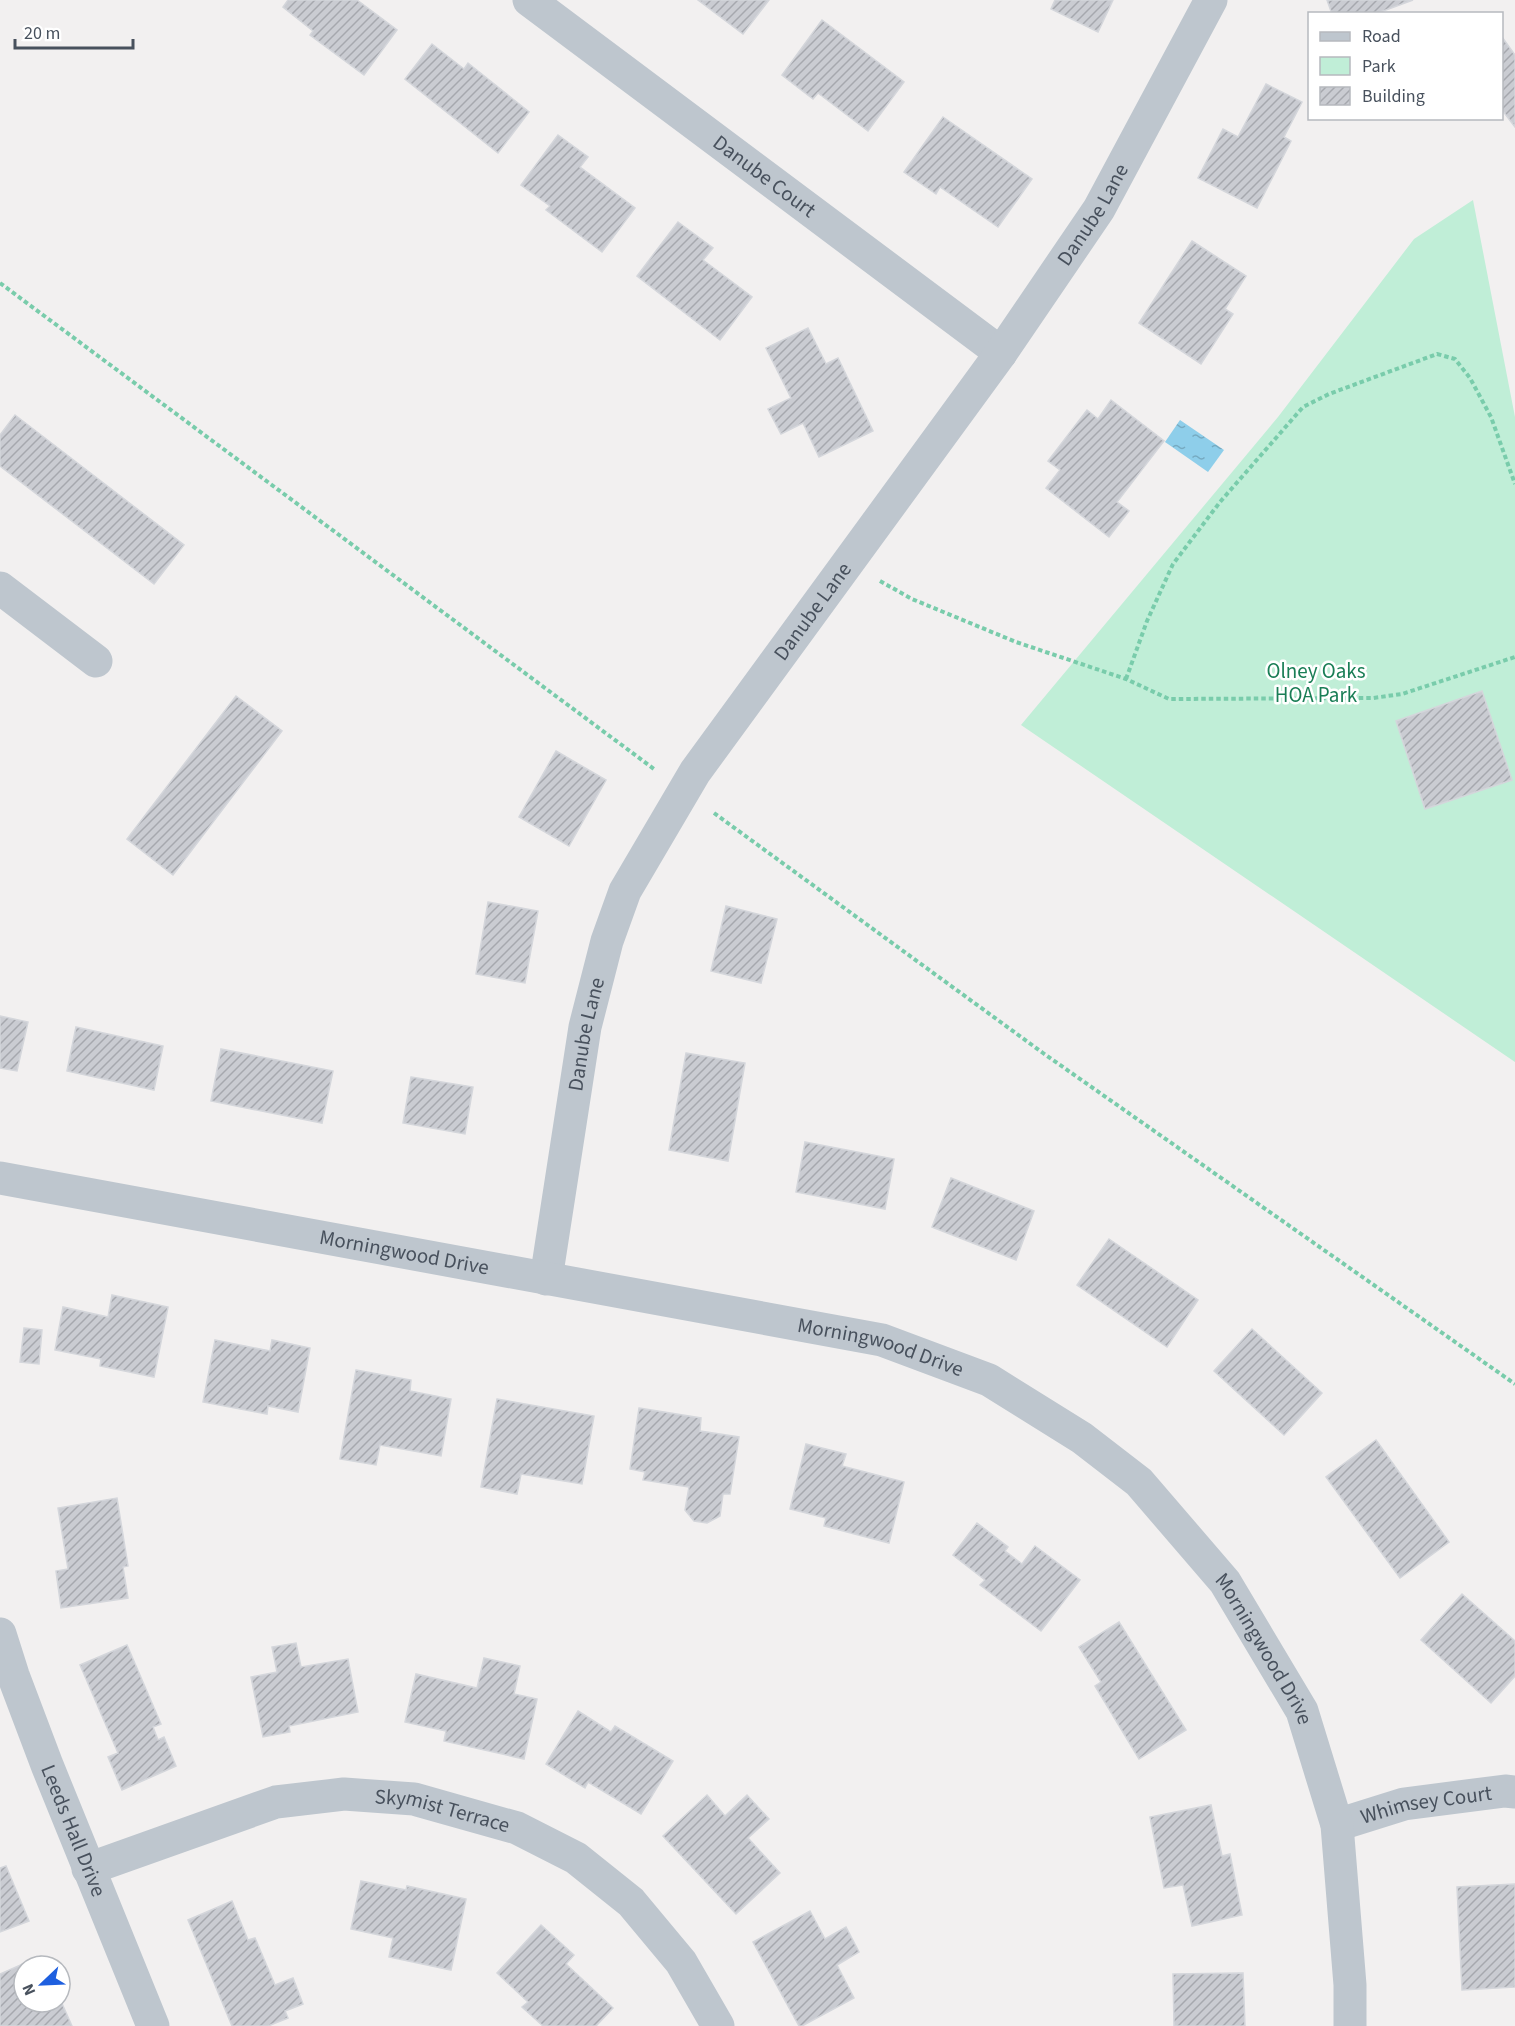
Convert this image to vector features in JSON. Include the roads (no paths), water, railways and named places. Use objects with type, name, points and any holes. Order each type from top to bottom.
[{"type":"street","name":"Danube Court","points":[[529,0],[1001,353]]},
{"type":"street","name":"Danube Lane","points":[[546,1278],[585,1028],[607,940],[625,891],[695,772],[1001,353],[1099,209],[1212,0]]},
{"type":"street","points":[[0,588],[96,661]]},
{"type":"street","points":[[0,1178],[0,1183]]},
{"type":"street","name":"Morningwood Drive","points":[[0,1178],[882,1340],[989,1380],[1082,1438],[1139,1482],[1225,1582],[1302,1711],[1336,1825],[1350,1985],[1350,2026]]},
{"type":"street","name":"Leeds Hall Drive","points":[[0,1634],[12,1675],[153,2026]]},
{"type":"street","name":"Whimsey Court","points":[[1336,1825],[1404,1804],[1505,1791],[1515,1792]]},
{"type":"street","name":"Skymist Terrace","points":[[88,1869],[276,1802],[344,1794],[414,1798],[517,1828],[576,1858],[631,1902],[681,1962],[718,2026]]},
{"type":"water","points":[[1180,420],[1224,450],[1208,472],[1165,442]]},
{"type":"park label","name":"Olney Oaks HOA Park","points":[[1316,683]]}]
